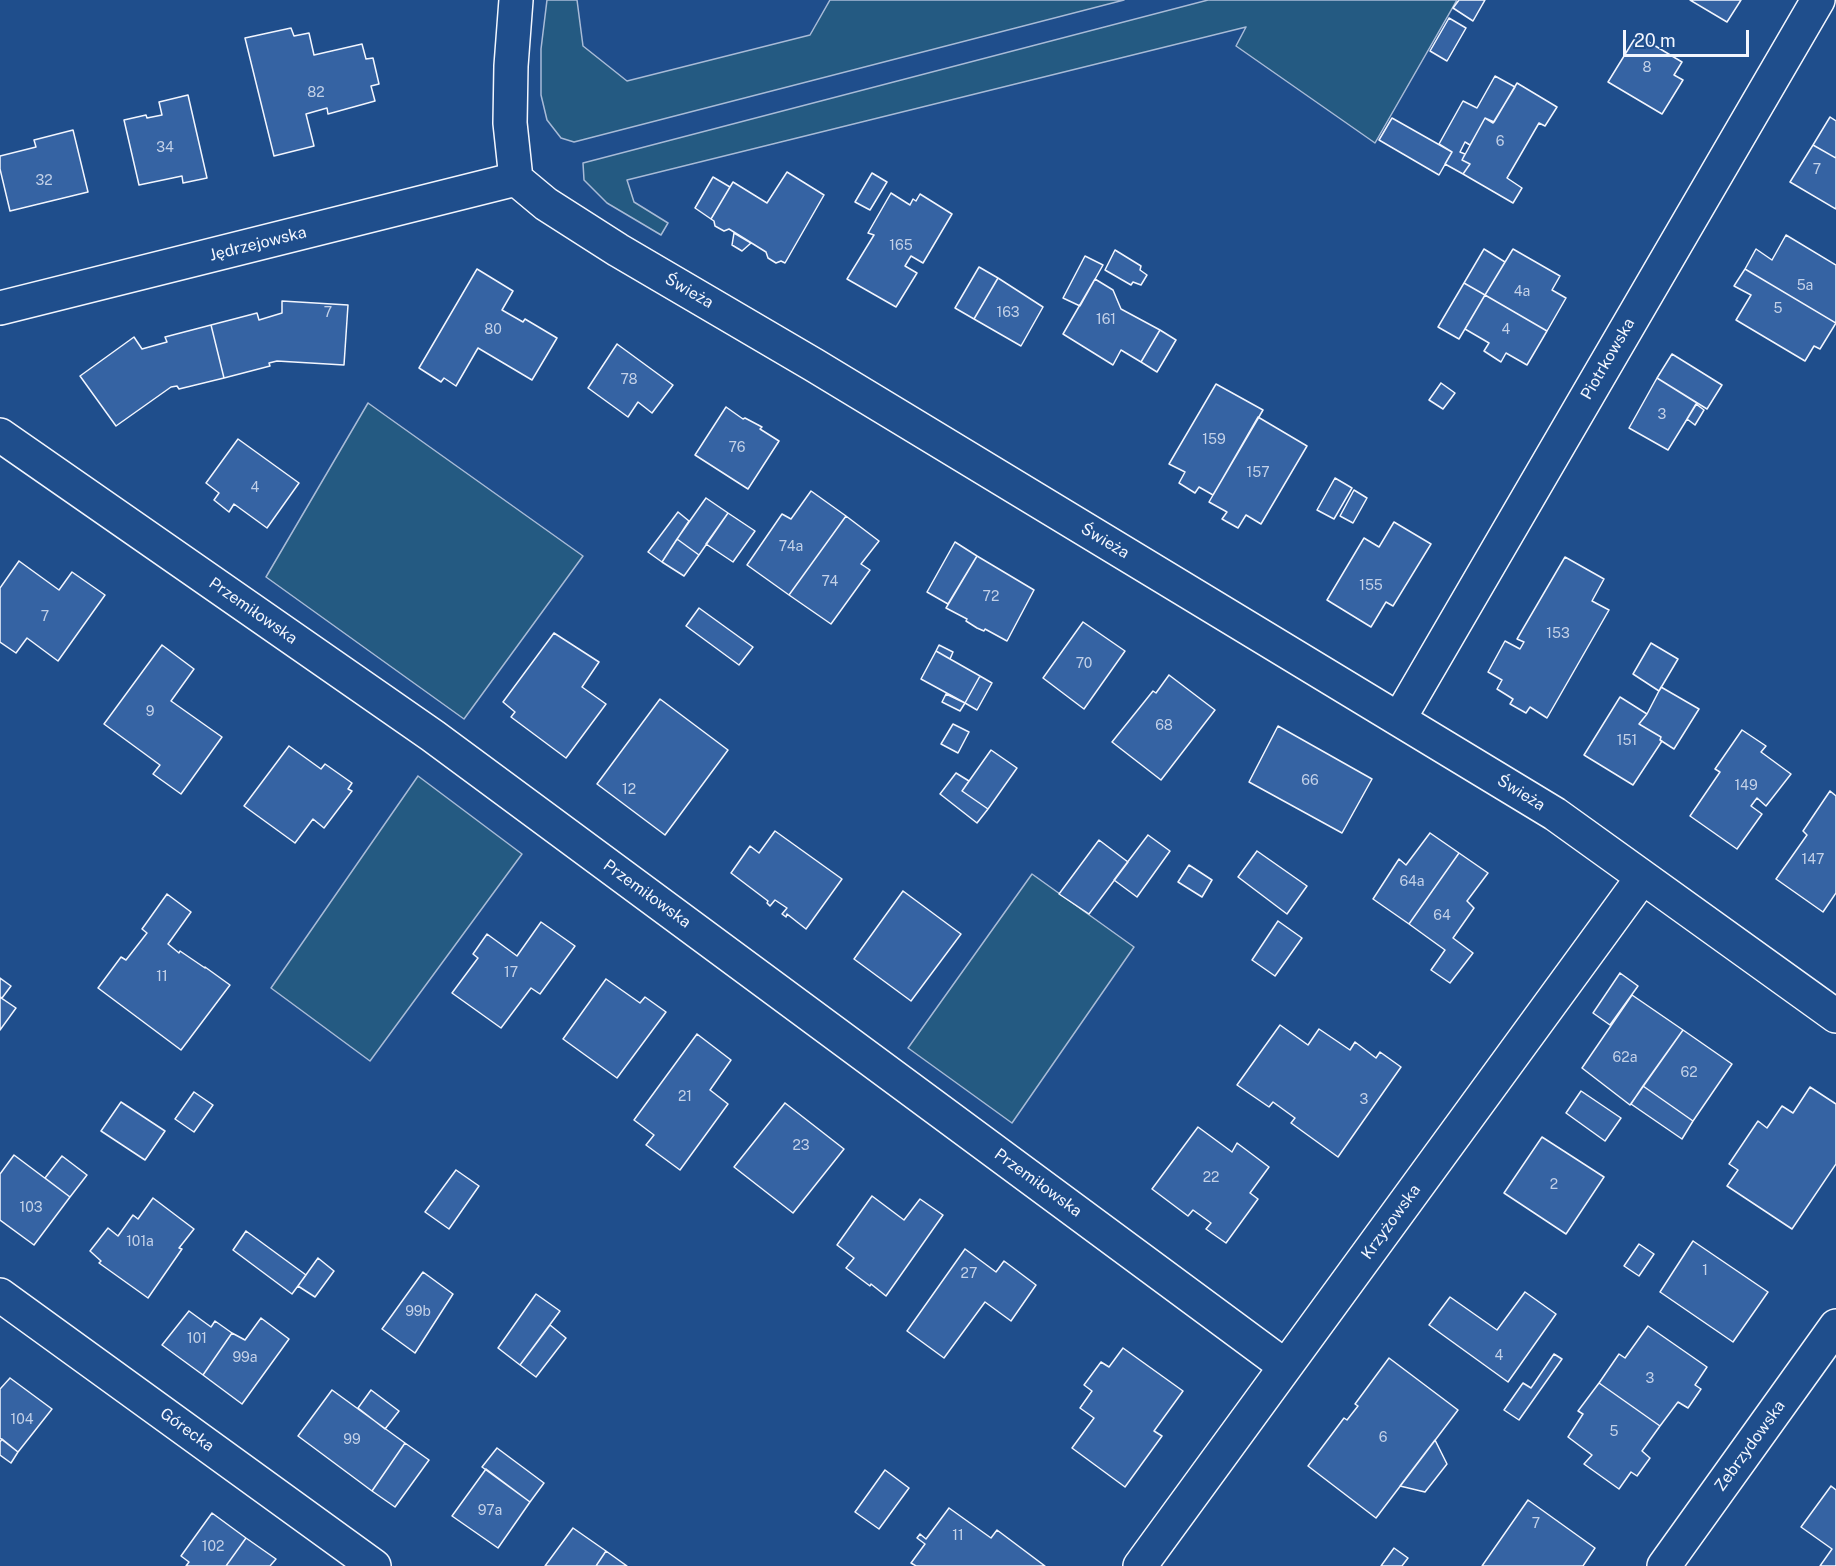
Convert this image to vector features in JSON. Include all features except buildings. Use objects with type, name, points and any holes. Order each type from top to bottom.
[{"type":"street","points":[[516,0],[510,123],[516,179]]},
{"type":"street","name":"Piotrkowska","points":[[1399,719],[1818,0]]},
{"type":"street","name":"Jędrzejowska","points":[[0,308],[516,179]]},
{"type":"street","name":"Świeża","points":[[516,179],[546,204],[618,250],[814,365],[1555,814],[1836,1016]]},
{"type":"street","name":"Przemiłowska","points":[[0,435],[433,736],[1285,1366]]},
{"type":"street","name":"Krzyżowska","points":[[1140,1566],[1642,878]]},
{"type":"street","name":"Górecka","points":[[0,1295],[374,1566]]},
{"type":"street","name":"Zebrzydowska","points":[[1664,1566],[1836,1326]]},
{"type":"shaded area","points":[[547,0],[577,0],[583,46],[627,81],[810,35],[830,0],[1124,0],[574,142],[561,138],[547,120],[541,95],[541,49]]},
{"type":"shaded area","points":[[1208,0],[1457,0],[1375,143],[1236,46],[1246,27],[627,180],[634,202],[668,223],[661,235],[607,203],[584,180],[583,163]]},
{"type":"shaded area","points":[[368,403],[583,556],[464,719],[266,577]]},
{"type":"shaded area","points":[[418,776],[522,854],[370,1061],[271,988]]},
{"type":"shaded area","points":[[1032,874],[1134,947],[1012,1123],[908,1048]]}]
